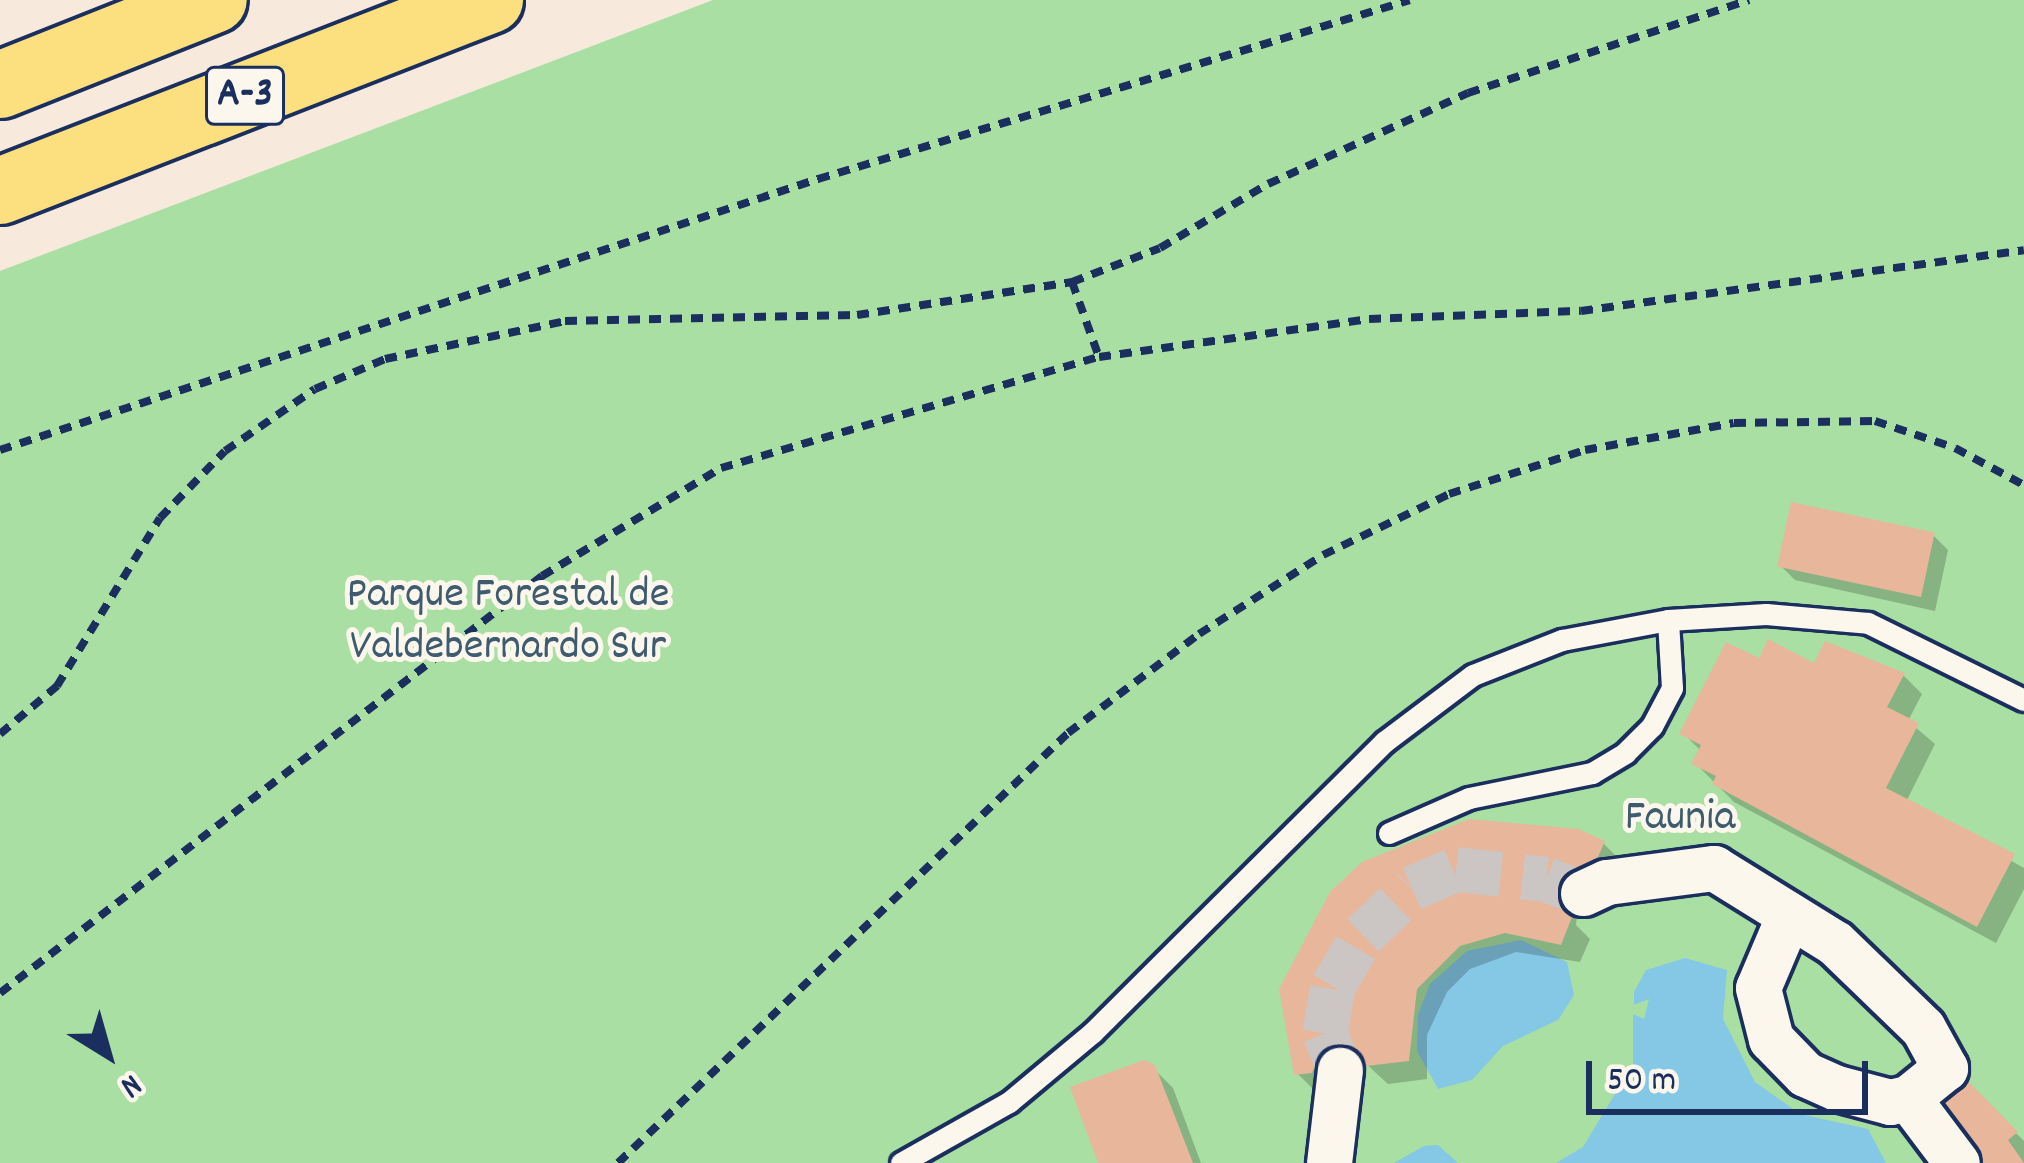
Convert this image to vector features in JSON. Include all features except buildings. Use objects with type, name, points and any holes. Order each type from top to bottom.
[{"type":"highway","name":"A-3","points":[[0,85],[214,0]]},
{"type":"highway","name":"A-3","points":[[0,191],[490,0]]},
{"type":"street","points":[[1583,892],[1607,881],[1714,868],[1790,915],[1879,978],[1923,1028],[1945,1068],[1907,1098],[1890,1102],[1837,1088],[1795,1066],[1771,1039],[1758,988],[1790,915]]},
{"type":"street","points":[[1329,1163],[1340,1070]]},
{"type":"street","points":[[1907,1098],[1957,1163]]},
{"type":"lane","points":[[901,1163],[1009,1102],[1093,1032],[1384,742],[1473,675],[1562,640],[1668,620],[1766,614],[1868,623],[2024,700]]},
{"type":"lane","points":[[1389,832],[1469,798],[1592,773],[1625,753],[1652,726],[1672,688],[1668,620]]},
{"type":"path","points":[[0,450],[818,178],[1410,0]]},
{"type":"path","points":[[0,734],[57,686],[160,518],[225,451],[315,389],[385,359],[565,321],[857,315],[1072,282],[1160,248],[1268,184],[1468,94],[1749,0]]},
{"type":"path","points":[[0,993],[542,576],[721,468],[1099,357],[1370,319],[1581,310],[2024,250]]},
{"type":"path","points":[[1072,282],[1099,357]]},
{"type":"path","points":[[618,1163],[1068,733],[1199,634],[1344,544],[1449,494],[1585,450],[1734,423],[1874,421],[1955,448],[2024,485]]},
{"type":"green space","name":"Parque Forestal de Valdebernardo Sur","points":[[713,0],[2024,0],[2024,1163],[0,1163],[0,271]]},
{"type":"water","points":[[1521,940],[1567,962],[1574,995],[1558,1020],[1503,1046],[1472,1080],[1438,1089],[1417,1051],[1418,1015],[1430,984],[1467,951]]},
{"type":"water","points":[[1685,958],[1727,970],[1723,1019],[1755,1082],[1800,1114],[1868,1129],[1886,1163],[1556,1163],[1583,1147],[1633,1064],[1633,1014],[1644,1019],[1649,999],[1634,1005],[1634,992],[1646,970]]},
{"type":"water","points":[[1438,1145],[1458,1163],[1394,1163],[1424,1146]]},
{"type":"tunnel","points":[[1340,1070],[1325,1033],[1333,986],[1363,935],[1412,888],[1456,869],[1546,879],[1583,893]]},
{"type":"park label","name":"Faunia","points":[[1680,820]]}]
